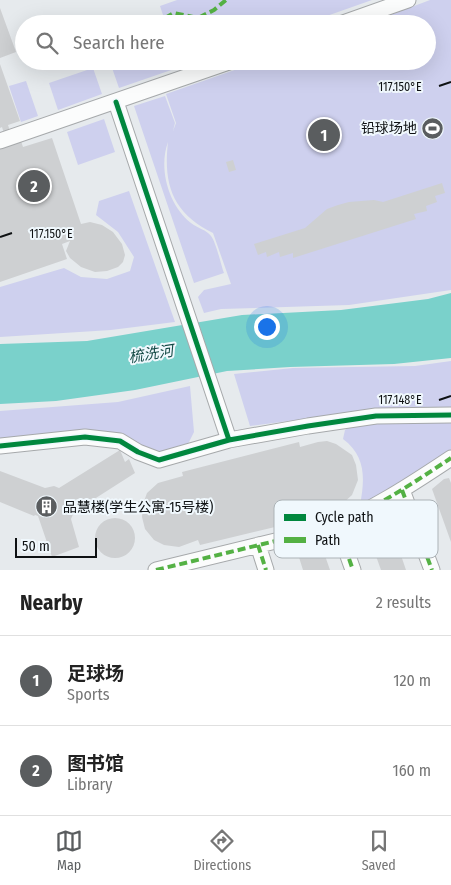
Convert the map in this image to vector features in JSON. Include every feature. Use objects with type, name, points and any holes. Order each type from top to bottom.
[{"type":"street","points":[[366,15],[408,0]]},
{"type":"street","points":[[0,141],[207,70]]},
{"type":"street","points":[[116,102],[229,440]]},
{"type":"street","points":[[0,446],[85,437],[120,441],[138,452],[159,460],[229,440],[308,426],[376,416],[451,415]]},
{"type":"street","points":[[385,500],[451,458]]},
{"type":"street","points":[[402,490],[406,500]]},
{"type":"street","points":[[156,570],[189,566],[274,541]]},
{"type":"street","points":[[258,545],[266,570]]},
{"type":"street","points":[[349,558],[353,570]]},
{"type":"street","points":[[428,558],[432,570]]},
{"type":"shaded area","points":[[177,0],[372,0],[330,15],[163,15],[160,6]]},
{"type":"shaded area","points":[[430,0],[451,0],[451,290],[349,305],[221,309],[204,313],[198,297],[204,290],[231,284],[213,233],[188,216],[174,196],[167,172],[168,142],[164,164],[171,197],[183,216],[211,236],[217,248],[224,273],[194,283],[134,106],[165,96],[175,123],[173,131],[176,123],[166,94],[234,70],[436,70],[436,15],[391,15]]},
{"type":"shaded area","points":[[87,70],[94,70],[102,94],[58,110],[49,83]]},
{"type":"shaded area","points":[[113,70],[171,70],[119,88]]},
{"type":"shaded area","points":[[26,81],[38,116],[21,122],[9,86]]},
{"type":"shaded area","points":[[104,119],[115,152],[78,165],[67,132]]},
{"type":"shaded area","points":[[129,191],[175,322],[111,330],[0,337],[0,287],[64,268],[81,277],[107,279],[130,271],[134,257],[118,232],[96,215],[99,201]]},
{"type":"shaded area","points":[[451,361],[451,408],[367,411],[250,426],[234,374],[293,368],[415,366]]},
{"type":"shaded area","points":[[190,386],[194,432],[187,446],[160,456],[130,442],[0,442],[0,411],[118,402]]},
{"type":"shaded area","points":[[451,421],[451,452],[376,500],[361,500],[363,477],[360,460],[351,446],[343,439],[345,430],[354,424]]},
{"type":"water","name":"梳洗河","points":[[451,293],[451,358],[394,364],[227,371],[135,390],[56,401],[0,404],[0,344],[87,341],[242,315],[341,310],[428,299]]},
{"type":"building","points":[[0,8],[15,52],[0,58]]},
{"type":"building","points":[[0,64],[20,121],[8,125],[14,144],[21,141],[23,147],[52,138],[81,224],[90,222],[102,225],[113,232],[122,244],[125,255],[123,262],[118,267],[107,271],[95,272],[81,267],[70,258],[66,251],[70,241],[62,244],[67,259],[0,282],[0,149],[8,146],[2,127],[0,128]]},
{"type":"building","points":[[233,160],[236,170],[229,172],[226,162]]},
{"type":"building","points":[[442,183],[445,193],[435,196],[437,202],[426,206],[427,211],[414,214],[416,219],[293,258],[293,253],[280,257],[279,252],[267,257],[266,252],[258,255],[254,244],[305,228],[327,209],[338,205],[374,200],[383,202]]},
{"type":"building","points":[[327,441],[336,444],[352,455],[356,465],[358,480],[352,495],[346,500],[274,500],[274,527],[200,545],[198,540],[179,547],[164,545],[154,540],[145,529],[142,517],[143,504],[147,493],[158,483],[183,476],[182,472],[299,442],[300,447]]},
{"type":"building","name":"品慧楼(学生公寓-15号楼)","points":[[120,450],[125,462],[129,459],[135,473],[74,512],[71,519],[79,547],[52,557],[38,516],[0,502],[0,471],[45,488],[54,486],[59,488]]},
{"type":"building","points":[[449,478],[451,483],[451,542],[438,506],[438,500],[436,500],[432,489],[444,479]]},
{"type":"building","points":[[119,518],[126,521],[132,527],[135,538],[134,546],[126,555],[119,558],[111,558],[104,555],[96,546],[95,534],[98,527],[107,519]]},
{"type":"building","points":[[299,558],[326,558],[330,570],[303,570]]},
{"type":"building","points":[[377,558],[402,558],[406,570],[381,570]]},
{"type":"marked path","points":[[204,15],[214,10],[226,0]]},
{"type":"marked path","points":[[170,15],[174,13],[184,15]]},
{"type":"marked path","points":[[385,500],[451,458]]},
{"type":"marked path","points":[[402,490],[406,500]]},
{"type":"marked path","points":[[156,570],[274,541]]},
{"type":"marked path","points":[[258,545],[266,570]]},
{"type":"marked path","points":[[349,558],[353,570]]},
{"type":"marked path","points":[[428,558],[432,570]]},
{"type":"cycle path","points":[[116,102],[229,440]]},
{"type":"cycle path","points":[[0,446],[85,437],[120,441],[138,452],[159,460],[229,440],[308,426],[376,416],[451,415]]},
{"type":"place","name":"铅球场地","points":[[433,128]]},
{"type":"place","name":"足球场","points":[[324,135]]},
{"type":"place","name":"图书馆","points":[[34,186]]},
{"type":"place","name":"品慧楼(学生公寓-15号楼)","points":[[47,507]]}]
